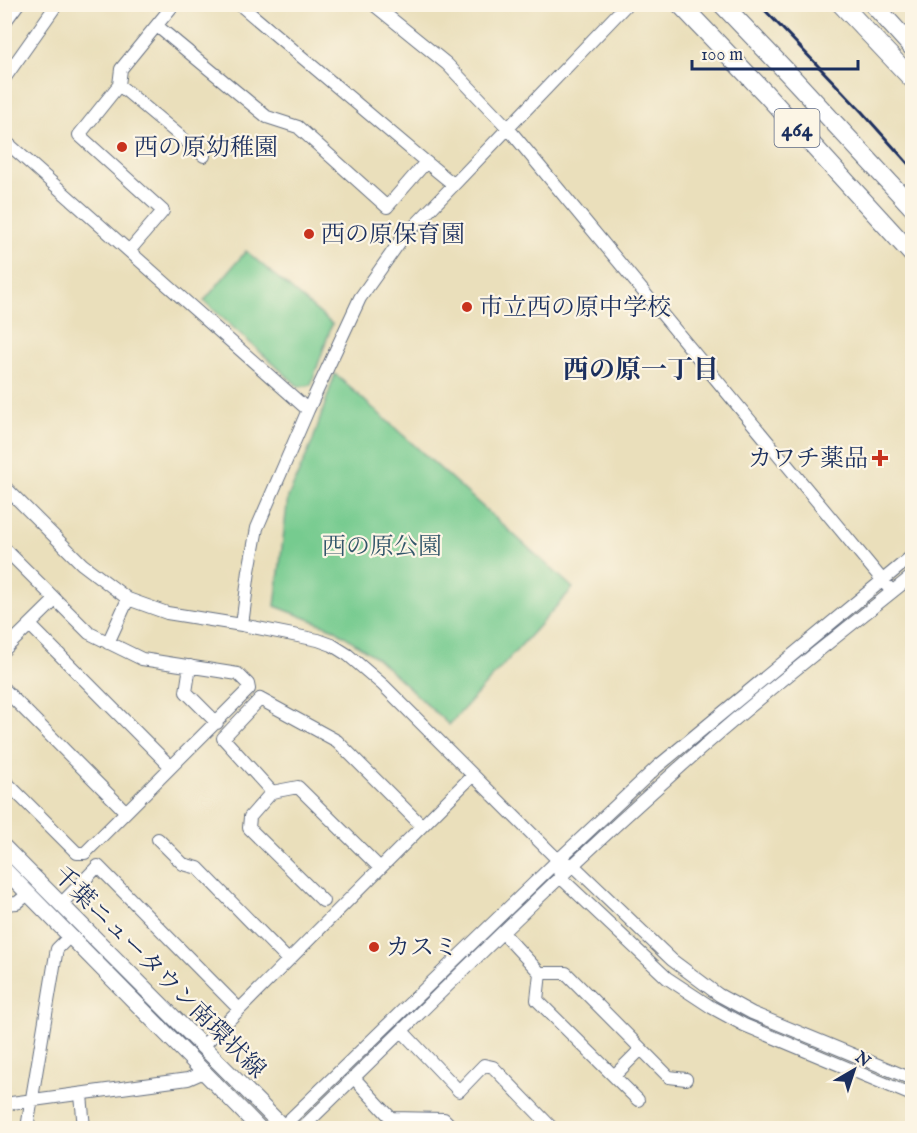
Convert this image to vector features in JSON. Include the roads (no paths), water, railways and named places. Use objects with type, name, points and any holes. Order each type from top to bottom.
[{"type":"highway","name":"464","points":[[680,4],[912,254]]},
{"type":"highway","name":"464","points":[[722,4],[912,207]]},
{"type":"highway","points":[[841,4],[912,79]]},
{"type":"highway","points":[[873,4],[912,47]]},
{"type":"main road","name":"千葉ニュータウン南環状線","points":[[4,847],[282,1128]]},
{"type":"main road","name":"千葉ニュータウン南環状線","points":[[4,869],[259,1128]]},
{"type":"street","points":[[4,23],[18,4]]},
{"type":"street","points":[[5,76],[57,4]]},
{"type":"street","points":[[129,251],[163,211],[79,135],[119,85],[121,69],[174,4]]},
{"type":"street","points":[[239,4],[453,184]]},
{"type":"street","points":[[374,4],[447,64],[508,128],[893,592]]},
{"type":"street","points":[[242,625],[257,528],[346,326],[371,280],[401,240],[627,4]]},
{"type":"street","points":[[157,26],[267,117],[298,127],[387,207],[426,162]]},
{"type":"street","points":[[119,85],[204,156]]},
{"type":"street","points":[[4,140],[308,410]]},
{"type":"street","points":[[4,486],[82,564],[128,599],[167,613],[318,640],[348,655],[383,685],[558,860],[573,865],[672,960],[719,995],[752,1013],[912,1079]]},
{"type":"street","points":[[4,548],[89,633],[142,659],[238,674],[248,684],[249,689],[85,853],[77,853],[4,780]]},
{"type":"street","points":[[282,1128],[657,767],[912,556]]},
{"type":"street","points":[[302,1128],[560,877],[669,777],[912,576]]},
{"type":"street","points":[[108,643],[128,599]]},
{"type":"street","points":[[7,644],[56,600]]},
{"type":"street","points":[[30,625],[171,767]]},
{"type":"street","points":[[190,666],[186,692],[217,723]]},
{"type":"street","points":[[4,689],[126,812]]},
{"type":"street","points":[[272,792],[223,738],[260,699],[336,741],[422,826]]},
{"type":"street","points":[[202,1047],[473,775]]},
{"type":"street","points":[[323,901],[249,828],[250,818],[272,792],[298,787],[380,868]]},
{"type":"street","points":[[158,839],[183,864],[198,868],[288,960]]},
{"type":"street","points":[[558,860],[560,877],[667,978],[711,1007],[744,1025],[912,1095]]},
{"type":"street","points":[[61,904],[98,866],[239,1009]]},
{"type":"street","points":[[4,904],[17,903],[29,893]]},
{"type":"street","points":[[503,933],[540,973],[566,973],[669,1077],[686,1078]]},
{"type":"street","points":[[27,1128],[57,949],[70,936]]},
{"type":"street","points":[[540,973],[537,1000],[638,1100]]},
{"type":"street","points":[[402,1031],[459,1091],[484,1065],[494,1067],[552,1128]]},
{"type":"street","points":[[614,1076],[641,1049]]},
{"type":"street","points":[[4,1104],[188,1079],[204,1072]]},
{"type":"street","points":[[354,1078],[391,1123],[444,1119],[453,1128]]},
{"type":"street","points":[[81,1095],[84,1128]]},
{"type":"railway","points":[[759,4],[912,168]]},
{"type":"place","name":"西の原幼稚園","points":[[122,147]]},
{"type":"place","name":"西の原保育園","points":[[309,234]]},
{"type":"place","name":"市立西の原中学校","points":[[467,307]]},
{"type":"place","name":"カワチ薬品","points":[[880,458]]},
{"type":"place","name":"カスミ","points":[[374,947]]},
{"type":"district","name":"西の原一丁目","points":[[641,369]]},
{"type":"park label","name":"西の原公園","points":[[382,546]]}]
